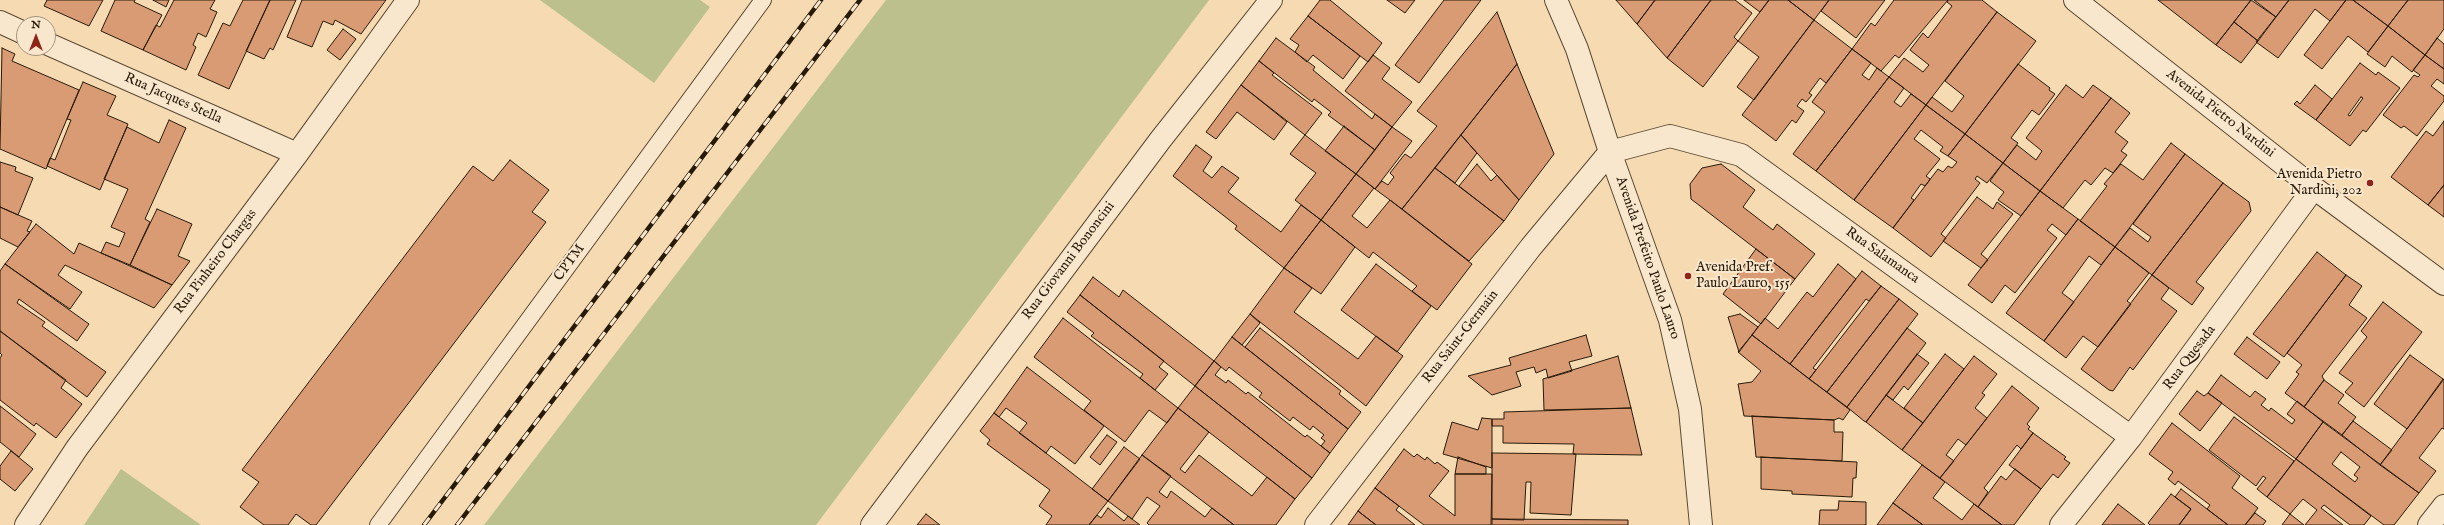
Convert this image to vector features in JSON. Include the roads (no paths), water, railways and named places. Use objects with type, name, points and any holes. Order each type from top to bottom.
[{"type":"street","name":"Rua Pinheiro Chargas","points":[[26,525],[77,448],[297,154],[408,0]]},
{"type":"street","name":"Rua Giovanni Bononcini","points":[[872,525],[1156,145],[1271,0]]},
{"type":"street","name":"Avenida Prefeito Paulo Lauro","points":[[1556,0],[1577,49],[1610,152],[1670,320],[1690,409],[1701,525]]},
{"type":"street","name":"Avenida Pietro Nardini","points":[[2074,0],[2314,188],[2444,284]]},
{"type":"street","points":[[0,22],[16,29]]},
{"type":"street","name":"Rua Jacques Stella","points":[[56,48],[297,154]]},
{"type":"street","name":"Rua Salamanca","points":[[1610,152],[1670,136],[1741,155],[2132,437]]},
{"type":"street","name":"Rua Saint-Germain","points":[[1316,525],[1531,246],[1610,152]]},
{"type":"street","name":"Rua Quesada","points":[[2062,525],[2132,437],[2314,188]]},
{"type":"street","points":[[2430,525],[2444,506]]},
{"type":"lane","name":"CPTM","points":[[378,525],[763,0]]},
{"type":"railway","points":[[424,525],[821,0]]},
{"type":"railway","points":[[457,525],[860,0]]},
{"type":"place","name":"Avenida Pietro Nardini, 202","points":[[2370,183]]},
{"type":"place","name":"Avenida Pref. Paulo Lauro, 155","points":[[1688,276]]}]
